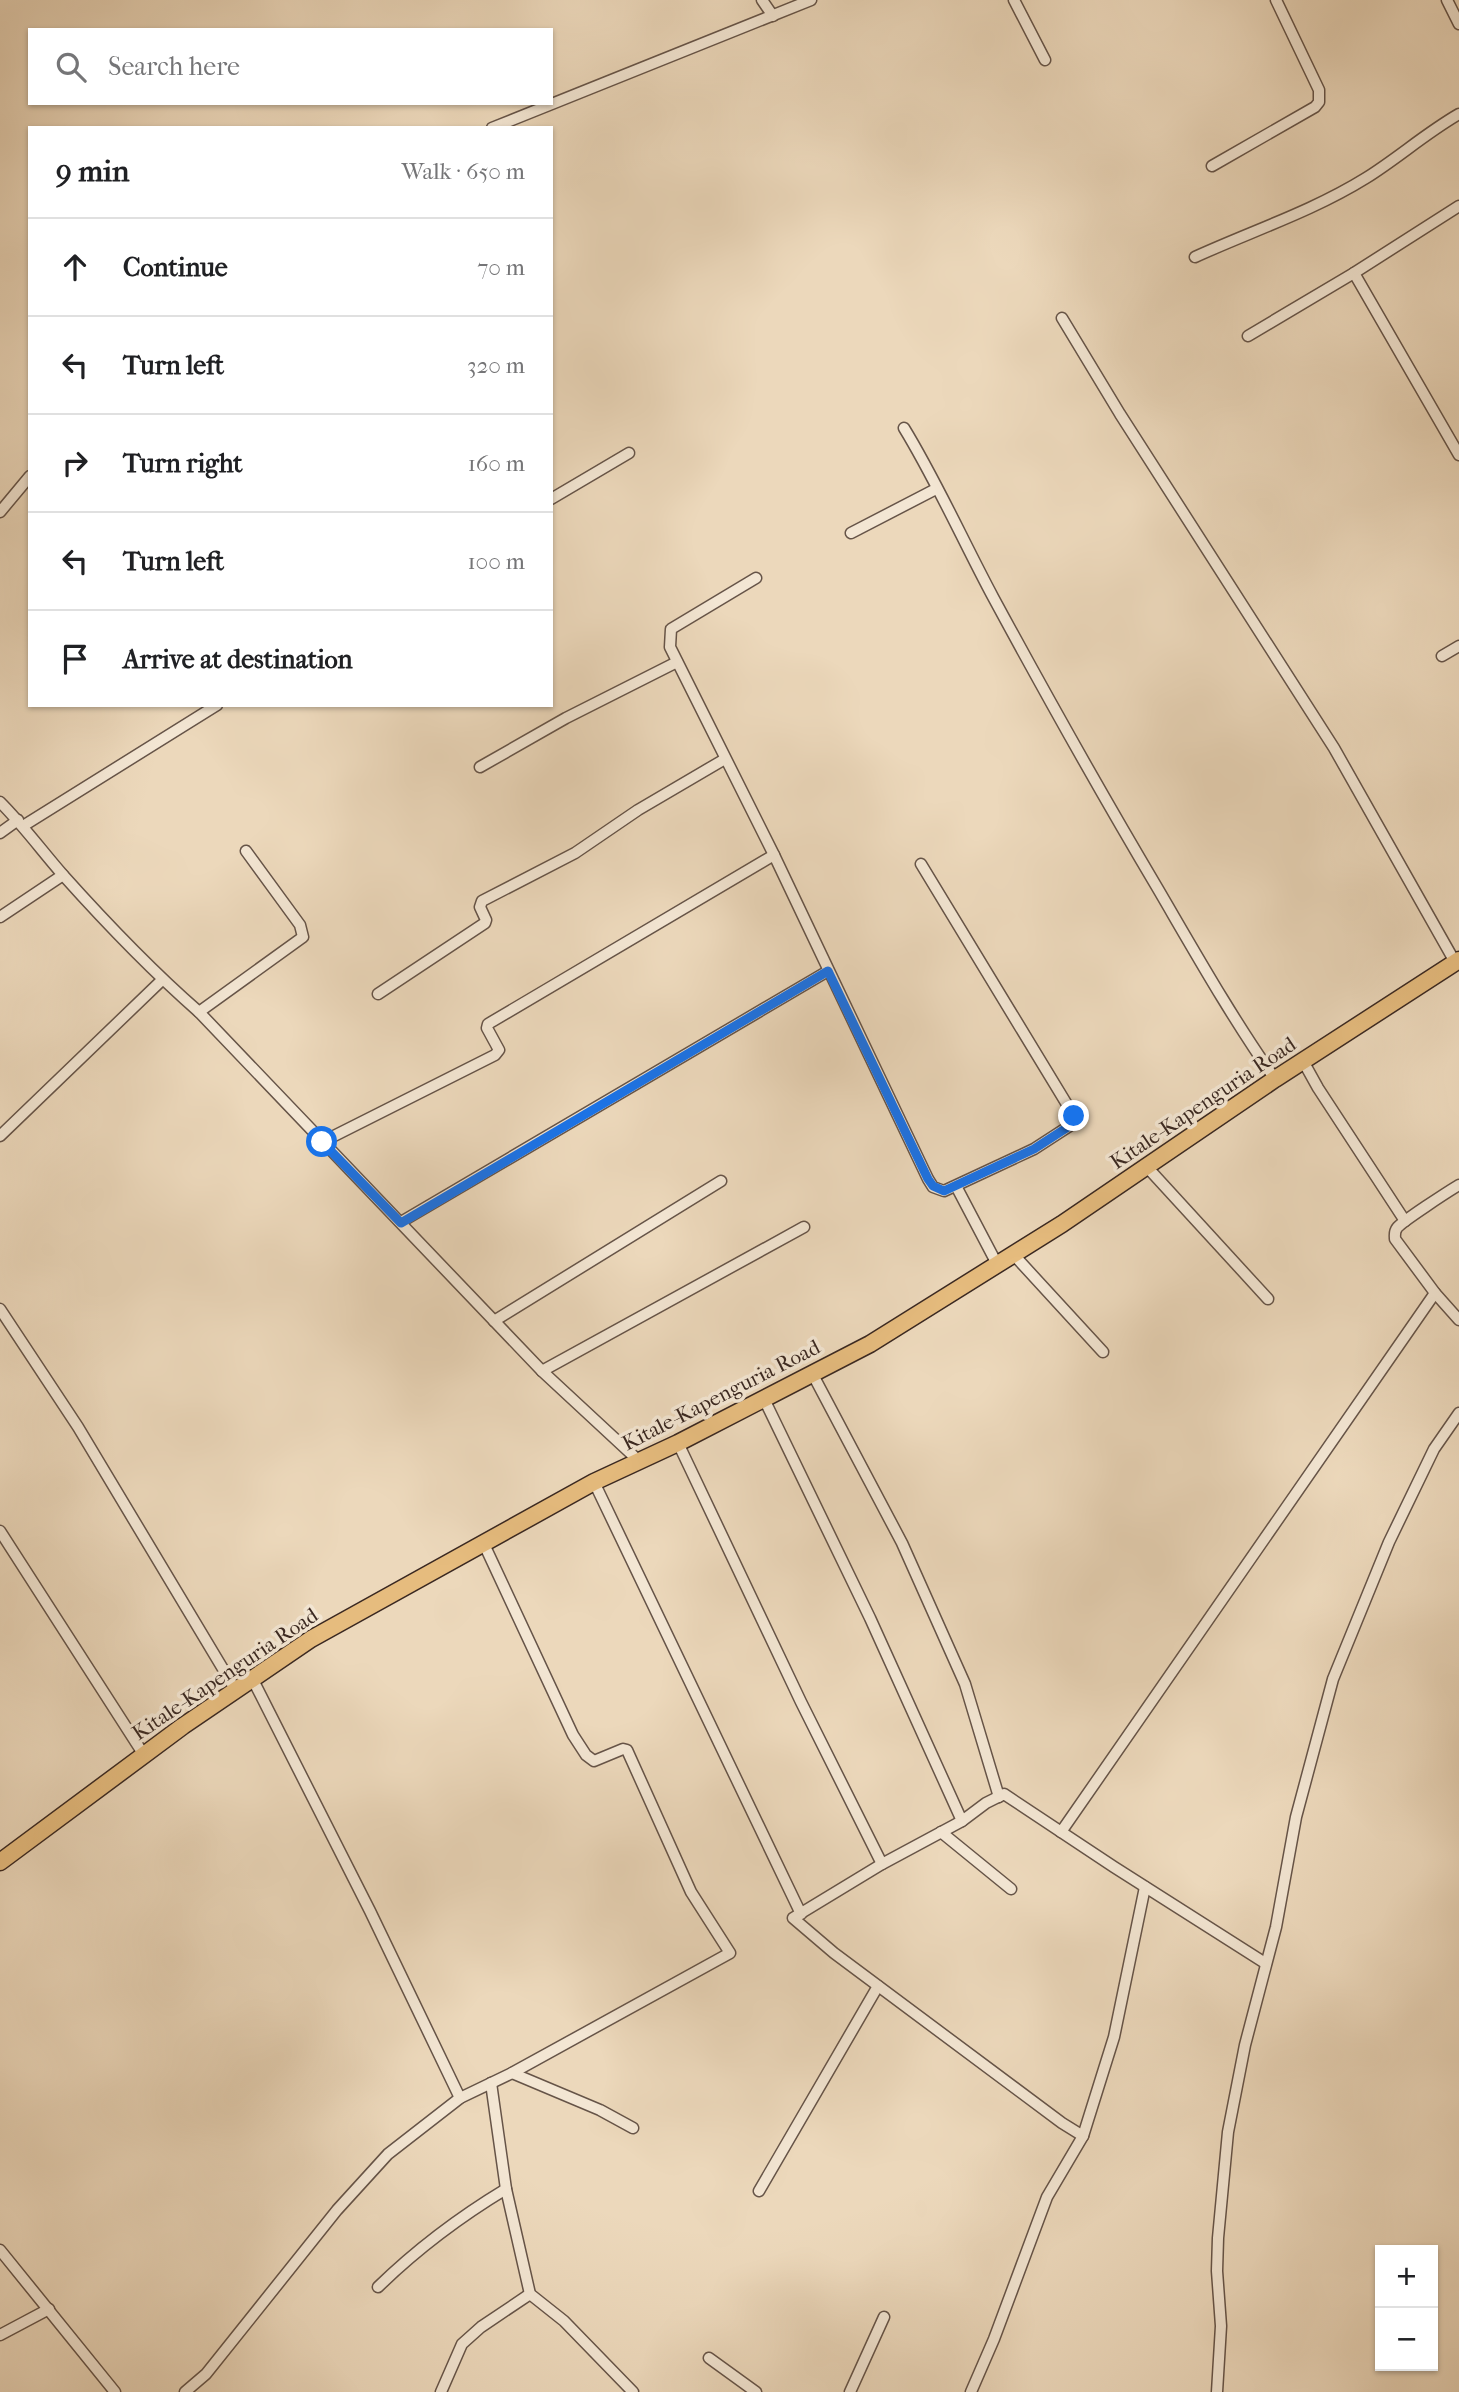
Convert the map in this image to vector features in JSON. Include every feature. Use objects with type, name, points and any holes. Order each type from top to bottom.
[{"type":"highway","name":"Kitale-Kapenguria Road","points":[[0,1862],[235,1689],[338,1623],[594,1482],[678,1443],[870,1343],[1062,1224],[1275,1079],[1457,961]]},
{"type":"street","points":[[762,0],[773,16]]},
{"type":"street","points":[[553,104],[811,0]]},
{"type":"street","points":[[1014,0],[1045,60]]},
{"type":"street","points":[[1212,166],[1315,107],[1319,102],[1319,90],[1276,0]]},
{"type":"street","points":[[1447,0],[1459,24]]},
{"type":"street","points":[[497,126],[550,105]]},
{"type":"street","points":[[1195,257],[1327,200],[1365,178],[1430,131],[1459,114]]},
{"type":"street","points":[[1248,336],[1459,206]]},
{"type":"street","points":[[1354,273],[1459,455]]},
{"type":"street","points":[[1062,318],[1120,414],[1334,748],[1457,961]]},
{"type":"street","points":[[904,428],[1097,785],[1239,1027],[1275,1079]]},
{"type":"street","points":[[553,498],[629,453]]},
{"type":"street","points":[[0,512],[28,478]]},
{"type":"street","points":[[851,533],[936,489]]},
{"type":"street","points":[[756,578],[671,629],[669,640],[677,662],[774,855],[928,1179],[937,1190],[944,1191],[1034,1149],[1071,1125],[1074,1116],[921,864]]},
{"type":"street","points":[[1441,656],[1459,646]]},
{"type":"street","points":[[480,767],[566,718],[677,662]]},
{"type":"street","points":[[0,833],[214,707]]},
{"type":"street","points":[[378,994],[485,923],[480,907],[482,901],[575,853],[638,810],[725,759]]},
{"type":"street","points":[[0,803],[21,823],[63,875],[162,980],[199,1012],[542,1371],[639,1461]]},
{"type":"street","points":[[199,1012],[303,937],[300,925],[246,850]]},
{"type":"street","points":[[322,1142],[495,1055],[499,1050],[486,1028],[488,1024],[774,855]]},
{"type":"street","points":[[0,917],[63,875]]},
{"type":"street","points":[[401,1223],[828,971]]},
{"type":"street","points":[[0,1136],[162,980]]},
{"type":"street","points":[[1303,1061],[1405,1221]]},
{"type":"street","points":[[1147,1167],[1268,1299]]},
{"type":"street","points":[[494,1321],[721,1181]]},
{"type":"street","points":[[1459,1185],[1396,1228],[1395,1239],[1459,1320]]},
{"type":"street","points":[[956,1186],[997,1264]]},
{"type":"street","points":[[542,1371],[804,1227]]},
{"type":"street","points":[[1013,1254],[1103,1352]]},
{"type":"street","points":[[1061,1832],[1435,1293]]},
{"type":"street","points":[[0,1310],[78,1427],[235,1689]]},
{"type":"street","points":[[812,1373],[902,1543],[965,1684],[999,1797]]},
{"type":"street","points":[[764,1399],[870,1618],[962,1821]]},
{"type":"street","points":[[1217,2392],[1221,2326],[1217,2271],[1218,2238],[1228,2132],[1237,2081],[1276,1927],[1296,1817],[1333,1679],[1389,1542],[1434,1449],[1459,1413]]},
{"type":"street","points":[[678,1443],[801,1702],[882,1864]]},
{"type":"street","points":[[594,1482],[800,1914]]},
{"type":"street","points":[[0,1531],[144,1755]]},
{"type":"street","points":[[185,2392],[205,2374],[296,2259],[388,2154],[460,2098],[512,2073],[730,1953],[691,1892],[627,1750],[623,1749],[594,1761],[586,1755],[573,1735],[483,1542]]},
{"type":"street","points":[[251,1678],[370,1911],[460,2098]]},
{"type":"street","points":[[1083,2136],[834,1953],[793,1918],[1004,1794],[1265,1963]]},
{"type":"street","points":[[942,1832],[1011,1889]]},
{"type":"street","points":[[971,2392],[1048,2197],[1083,2136],[1114,2037],[1144,1887]]},
{"type":"street","points":[[759,2191],[878,1986]]},
{"type":"street","points":[[512,2073],[600,2110],[633,2128]]},
{"type":"street","points":[[491,2083],[506,2189],[530,2294],[564,2321],[633,2392]]},
{"type":"street","points":[[378,2287],[414,2252],[473,2209],[506,2189]]},
{"type":"street","points":[[0,2250],[116,2392]]},
{"type":"street","points":[[441,2392],[462,2344],[481,2327],[530,2294]]},
{"type":"street","points":[[0,2335],[50,2309]]},
{"type":"street","points":[[850,2392],[884,2317]]},
{"type":"street","points":[[709,2358],[756,2392]]},
{"type":"route","points":[[322,1142],[401,1223],[828,971],[928,1179],[937,1190],[944,1191],[1034,1149],[1071,1125],[1074,1116]]}]
